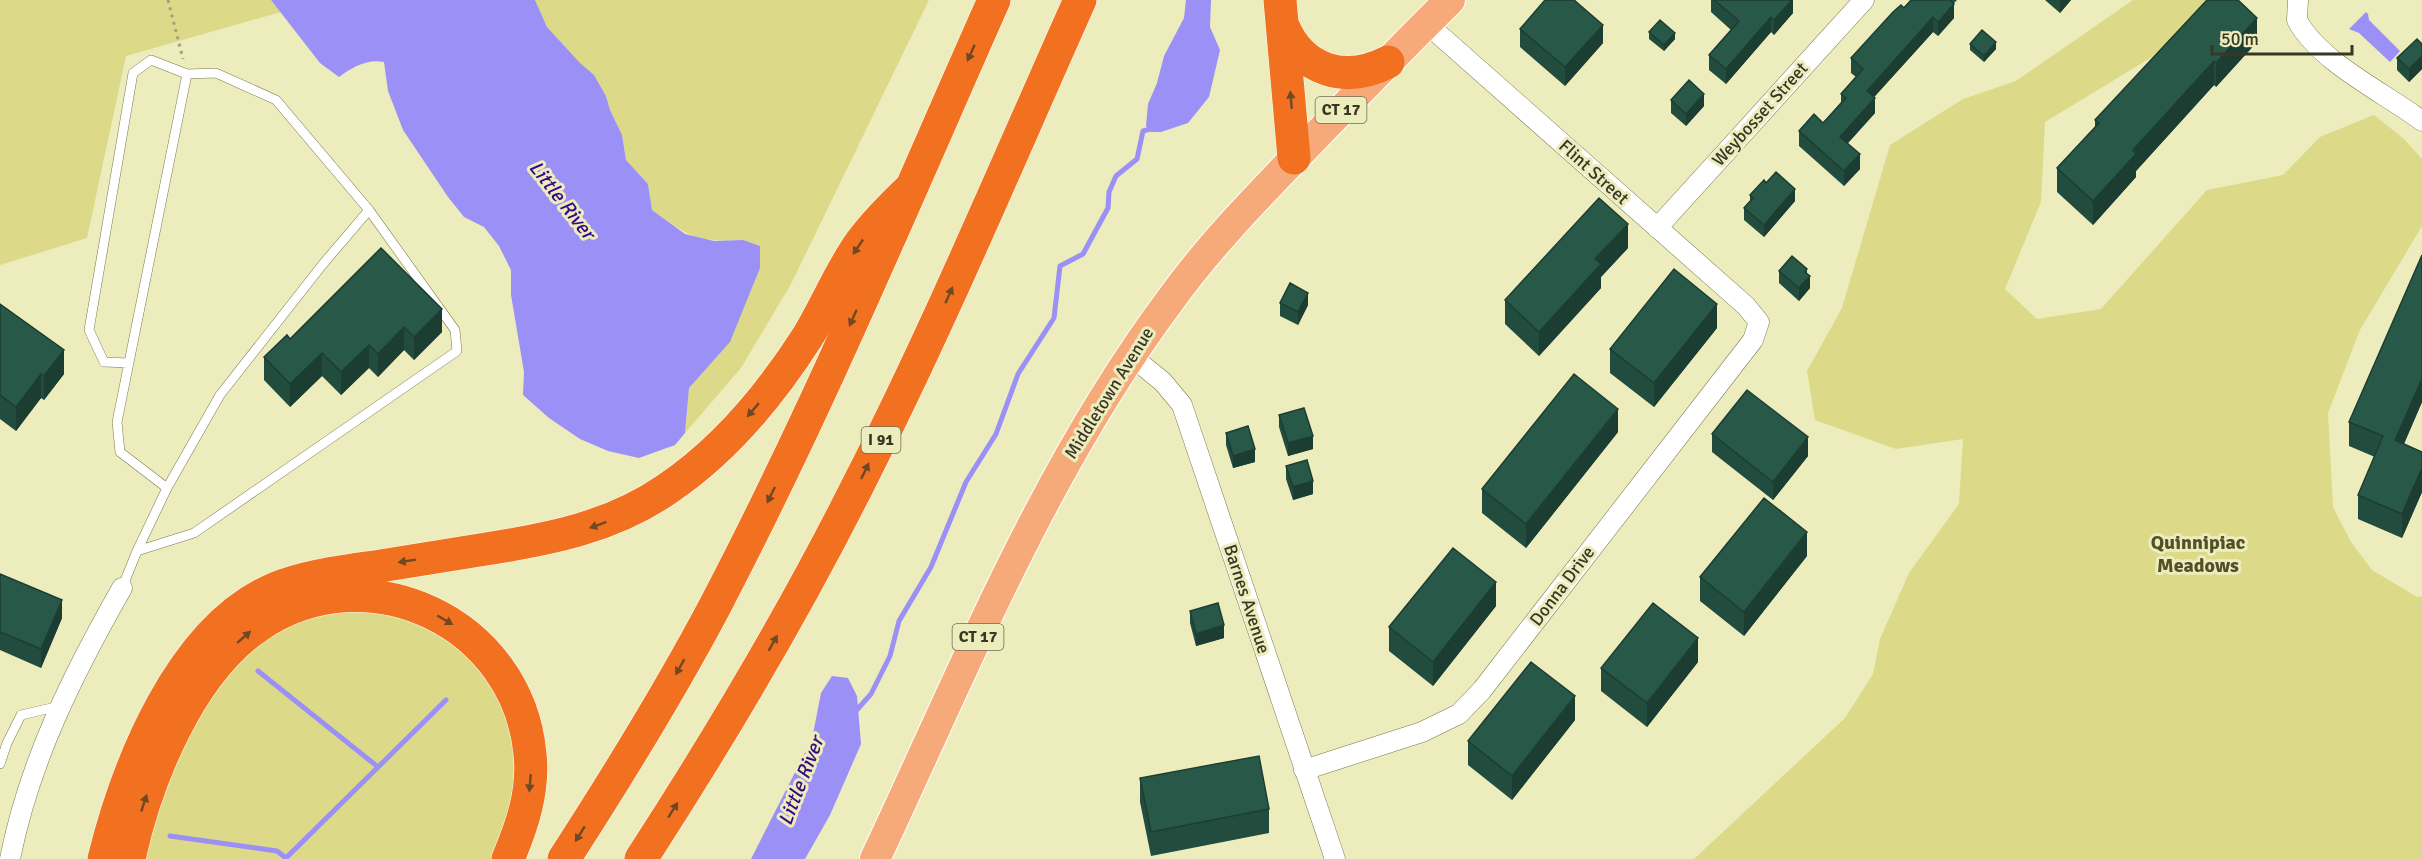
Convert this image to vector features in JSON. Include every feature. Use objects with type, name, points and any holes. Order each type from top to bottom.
[{"type":"highway","points":[[564,859],[624,764],[714,607],[811,410],[994,0]]},
{"type":"highway","name":"I 91","points":[[641,859],[736,707],[859,484],[936,323],[1080,0]]},
{"type":"highway","points":[[1281,12],[1299,52],[1324,68],[1356,72],[1388,62]]},
{"type":"highway","points":[[1281,12],[1294,158]]},
{"type":"highway","points":[[104,859],[127,782],[154,720],[187,666],[231,616],[264,594],[311,578],[529,542],[583,530],[629,512],[665,491],[717,450],[756,408],[808,336],[860,243],[882,216],[911,188]]},
{"type":"highway","points":[[129,859],[147,795],[170,739],[202,686],[226,654],[247,634],[281,613],[320,599],[352,595],[395,600],[440,616],[479,645],[499,668],[508,683],[527,732],[531,768],[526,809],[508,859]]},
{"type":"main road","name":"Middletown Avenue","points":[[875,859],[1028,534],[1077,442],[1131,356],[1191,272],[1294,158],[1450,0]]},
{"type":"street","name":"Weybosset Street","points":[[1657,228],[1863,0]]},
{"type":"street","points":[[2298,0],[2297,20],[2319,45],[2349,71],[2422,121]]},
{"type":"street","name":"Flint Street","points":[[1426,23],[1746,306],[1759,322]]},
{"type":"street","name":"Donna Drive","points":[[1304,770],[1422,732],[1460,714],[1482,690],[1754,340],[1759,322]]},
{"type":"street","name":"Barnes Avenue","points":[[1131,356],[1163,382],[1182,405],[1335,859]]},
{"type":"street","points":[[10,859],[26,796],[60,706],[92,641],[122,588]]},
{"type":"lane","points":[[129,363],[104,362],[89,330],[134,74],[151,60],[187,74],[216,73],[276,100],[369,210],[455,330],[457,351],[194,533],[136,551]]},
{"type":"lane","points":[[167,488],[120,452],[117,422],[187,74]]},
{"type":"lane","points":[[122,588],[136,551],[167,488],[220,395],[323,264],[369,210]]},
{"type":"lane","points":[[0,764],[21,715],[60,706]]},
{"type":"path","points":[[168,0],[187,74]]},
{"type":"shaded area","points":[[0,0],[271,0],[281,12],[126,56],[87,238],[0,265]]},
{"type":"shaded area","points":[[535,0],[929,0],[791,284],[741,368],[685,433],[689,388],[730,342],[743,240],[715,240],[694,236],[652,210],[648,184],[626,160],[622,135],[606,96],[594,75],[580,64],[547,27]]},
{"type":"shaded area","points":[[2133,0],[2213,0],[2152,57],[2045,122],[2041,202],[2005,289],[2037,319],[2101,309],[2207,190],[2283,175],[2320,137],[2374,115],[2404,139],[2422,159],[2422,226],[2360,330],[2328,413],[2333,507],[2351,542],[2372,570],[2417,597],[2422,596],[2422,859],[1694,859],[1845,718],[1873,674],[1880,639],[1909,573],[1959,504],[1963,439],[1896,449],[1815,420],[1807,371],[1842,308],[1890,145],[1963,99],[2016,81]]},
{"type":"shaded area","points":[[347,608],[415,619],[476,660],[509,710],[520,773],[495,859],[144,859],[155,814],[183,741],[229,668],[284,624]]},
{"type":"water","name":"Little River","points":[[271,0],[535,0],[547,27],[594,75],[606,96],[622,135],[626,160],[648,184],[652,210],[685,234],[714,241],[743,240],[760,246],[760,268],[730,342],[689,388],[685,433],[675,445],[639,458],[608,451],[580,439],[549,418],[523,395],[524,372],[511,295],[511,270],[499,246],[484,227],[464,217],[448,197],[403,130],[388,91],[384,62],[360,65],[339,77],[320,63]]},
{"type":"water","points":[[1186,0],[1211,0],[1210,27],[1220,50],[1209,97],[1188,123],[1161,132],[1151,132],[1146,126],[1148,104],[1157,83],[1164,56],[1184,18]]},
{"type":"water","points":[[2366,12],[2369,20],[2400,51],[2390,62],[2359,33],[2349,29]]},
{"type":"water","name":"Little River","points":[[832,676],[848,678],[857,696],[861,744],[830,815],[805,859],[751,859],[812,739],[821,693]]},
{"type":"building","points":[[1545,0],[1574,0],[1603,25],[1565,67],[1520,29]]},
{"type":"building","points":[[1714,0],[1792,0],[1774,20],[1771,17],[1726,69],[1709,55],[1739,21]]},
{"type":"building","points":[[1911,0],[1950,0],[1954,4],[1938,22],[1933,17],[1867,91],[1875,98],[1840,137],[1860,154],[1844,171],[1799,131],[1814,114],[1823,123],[1846,98],[1841,94],[1863,69],[1851,58],[1893,12],[1901,5],[1904,8]]},
{"type":"building","points":[[2207,0],[2238,0],[2257,18],[2216,63],[2214,61],[2133,150],[2136,154],[2093,201],[2057,168],[2099,123],[2095,120]]},
{"type":"building","points":[[1660,20],[1675,33],[1664,45],[1649,32]]},
{"type":"building","points":[[1982,30],[1996,42],[1984,56],[1970,44]]},
{"type":"building","points":[[2417,39],[2422,44],[2422,56],[2409,69],[2397,58]]},
{"type":"building","points":[[1689,80],[1704,94],[1686,114],[1671,100]]},
{"type":"building","points":[[1776,172],[1795,189],[1764,225],[1744,208],[1753,198],[1750,195],[1764,180],[1766,183]]},
{"type":"building","points":[[1599,198],[1628,224],[1595,259],[1601,264],[1539,332],[1505,300]]},
{"type":"building","points":[[381,248],[442,309],[414,337],[404,327],[378,354],[369,345],[341,372],[322,353],[290,384],[264,357],[287,335],[290,339]]},
{"type":"building","points":[[2422,255],[2422,379],[2395,440],[2422,452],[2422,468],[2402,514],[2358,495],[2383,436],[2349,422]]},
{"type":"building","points":[[1792,256],[1807,269],[1805,272],[1810,276],[1799,288],[1779,271]]},
{"type":"building","points":[[1674,269],[1717,304],[1654,383],[1610,349]]},
{"type":"building","points":[[1290,283],[1308,293],[1298,312],[1280,303]]},
{"type":"building","points":[[0,304],[64,350],[44,376],[41,374],[16,407],[0,395]]},
{"type":"building","points":[[1574,374],[1618,409],[1526,524],[1482,489]]},
{"type":"building","points":[[1747,390],[1808,437],[1773,482],[1712,434]]},
{"type":"building","points":[[1304,408],[1313,436],[1288,443],[1279,415]]},
{"type":"building","points":[[1248,426],[1255,449],[1233,456],[1226,433]]},
{"type":"building","points":[[1307,460],[1313,481],[1293,487],[1286,466]]},
{"type":"building","points":[[1764,498],[1807,532],[1744,612],[1700,577]]},
{"type":"building","points":[[1453,548],[1496,582],[1433,662],[1389,627]]},
{"type":"building","points":[[0,574],[62,600],[41,649],[0,632]]},
{"type":"building","points":[[1218,603],[1224,625],[1196,634],[1190,611]]},
{"type":"building","points":[[1653,603],[1698,638],[1647,703],[1601,668]]},
{"type":"building","points":[[1531,662],[1575,696],[1512,776],[1468,741]]},
{"type":"building","points":[[1259,756],[1269,809],[1151,832],[1140,778]]},
{"type":"waterway","points":[[854,713],[871,694],[890,656],[899,621],[931,567],[966,482],[996,434],[1018,374],[1054,318],[1060,266],[1083,254],[1108,208],[1109,192],[1116,176],[1137,159],[1143,131],[1154,128]]},
{"type":"waterway","points":[[258,671],[378,767]]},
{"type":"waterway","points":[[285,859],[446,700]]},
{"type":"waterway","points":[[170,836],[277,851],[286,858]]},
{"type":"district","name":"Quinnipiac Meadows","points":[[2198,554]]}]
